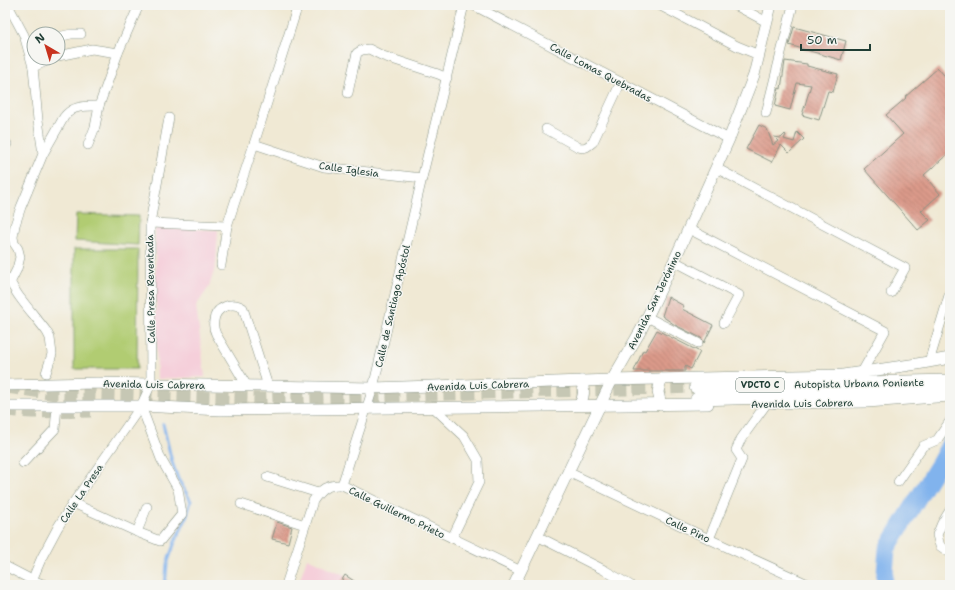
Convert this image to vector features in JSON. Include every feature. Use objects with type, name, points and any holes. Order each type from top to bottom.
[{"type":"highway","name":"Autopista Urbana Poniente","points":[[947,376],[908,382],[697,393],[911,393],[950,389]]},
{"type":"main road","name":"Avenida San Jerónimo","points":[[514,585],[612,380],[641,330],[730,139],[754,75],[771,5]]},
{"type":"main road","name":"Avenida Luis Cabrera","points":[[5,385],[98,383],[373,388],[612,380],[661,380],[836,375],[950,358]]},
{"type":"main road","points":[[661,380],[658,392],[661,405]]},
{"type":"main road","points":[[579,405],[584,394],[582,381]]},
{"type":"main road","name":"Avenida Luis Cabrera","points":[[5,406],[141,406],[221,410],[867,402],[950,396]]},
{"type":"street","points":[[8,5],[26,38]]},
{"type":"street","points":[[88,145],[99,106],[118,53],[139,5]]},
{"type":"street","points":[[221,265],[227,226],[298,5]]},
{"type":"street","name":"Calle de Santiago Apóstol","points":[[342,485],[373,388],[464,5]]},
{"type":"street","name":"Calle Lomas Quebradas","points":[[473,5],[730,139]]},
{"type":"street","points":[[659,5],[737,46],[759,55]]},
{"type":"street","points":[[735,5],[767,22]]},
{"type":"street","points":[[766,113],[793,5]]},
{"type":"street","points":[[66,35],[81,34]]},
{"type":"street","points":[[348,93],[357,53],[362,50],[369,49],[383,56],[447,78]]},
{"type":"street","points":[[66,55],[92,50],[118,53]]},
{"type":"street","points":[[33,67],[43,154]]},
{"type":"street","points":[[546,129],[578,147],[583,148],[588,146],[593,142],[620,82]]},
{"type":"street","points":[[46,373],[52,354],[50,338],[14,290],[8,278],[17,269],[20,257],[13,237],[15,225],[43,154],[64,117],[68,112],[75,108],[84,106],[99,106]]},
{"type":"street","points":[[150,223],[169,118]]},
{"type":"street","name":"Calle Iglesia","points":[[254,144],[324,167],[422,178]]},
{"type":"street","points":[[716,168],[904,268],[891,293]]},
{"type":"street","name":"Calle Presa Reventada","points":[[141,406],[151,384],[150,223],[227,226]]},
{"type":"street","points":[[689,229],[885,331],[862,372]]},
{"type":"street","points":[[674,261],[739,295],[724,323]]},
{"type":"street","points":[[929,362],[950,292]]},
{"type":"street","points":[[247,386],[216,334],[214,327],[213,320],[217,312],[224,306],[231,304],[239,305],[243,308],[268,386]]},
{"type":"street","points":[[647,317],[698,342]]},
{"type":"street","points":[[709,539],[742,459],[736,450],[741,439],[767,403]]},
{"type":"street","points":[[23,463],[55,429],[57,406]]},
{"type":"street","points":[[73,503],[160,541],[182,514],[178,489],[161,459],[141,406]]},
{"type":"street","name":"Calle La Presa","points":[[31,583],[42,557],[58,527],[73,503],[141,406]]},
{"type":"street","name":"Calle Guillermo Prieto","points":[[433,407],[464,436],[478,460],[479,482],[452,538]]},
{"type":"street","points":[[898,482],[924,446],[938,440],[950,421]]},
{"type":"street","name":"Calle Pino","points":[[568,472],[810,585]]},
{"type":"street","points":[[267,477],[318,493]]},
{"type":"street","points":[[286,585],[313,501],[318,493],[325,487],[334,484],[342,485]]},
{"type":"street","name":"Calle Guillermo Prieto","points":[[342,485],[520,571]]},
{"type":"street","points":[[241,504],[305,525]]},
{"type":"street","points":[[137,532],[147,507]]},
{"type":"street","points":[[950,510],[937,535],[940,546],[950,553]]},
{"type":"street","points":[[537,536],[630,585]]},
{"type":"street","points":[[5,566],[31,583],[45,585]]},
{"type":"shaded area","points":[[155,228],[218,230],[216,264],[209,287],[196,306],[205,377],[157,379]]},
{"type":"shaded area","points":[[307,558],[345,575],[360,585],[298,585]]},
{"type":"green space","points":[[76,214],[139,216],[138,245],[75,241]]},
{"type":"green space","points":[[74,249],[138,249],[137,369],[74,369]]},
{"type":"building","points":[[794,27],[846,41],[841,60],[789,45]]},
{"type":"building","points":[[785,61],[807,64],[807,66],[838,74],[833,92],[828,91],[819,120],[802,115],[811,85],[797,83],[790,110],[775,106],[779,88],[781,89]]},
{"type":"building","points":[[938,68],[950,82],[950,152],[924,175],[940,194],[921,211],[930,220],[918,230],[864,169],[903,134],[886,115]]},
{"type":"building","points":[[759,125],[767,129],[773,145],[778,141],[774,137],[781,138],[785,134],[784,139],[794,142],[797,132],[804,139],[789,153],[781,145],[772,162],[746,149]]},
{"type":"building","points":[[668,297],[684,306],[682,309],[713,325],[704,343],[701,338],[675,325],[662,316]]},
{"type":"building","points":[[657,330],[700,352],[691,369],[685,366],[685,371],[634,371],[643,350],[645,351]]},
{"type":"building","points":[[277,522],[292,527],[288,543],[272,539]]},
{"type":"building","points":[[345,575],[360,585],[339,585]]},
{"type":"waterway","points":[[163,424],[172,462],[178,479],[191,501],[186,519],[176,539],[167,564],[165,585]]},
{"type":"waterway","points":[[884,585],[887,549],[950,443]]},
{"type":"tunnel","points":[[7,387],[56,394],[263,399],[696,387]]},
{"type":"tunnel","points":[[5,410],[32,412],[91,411]]}]
